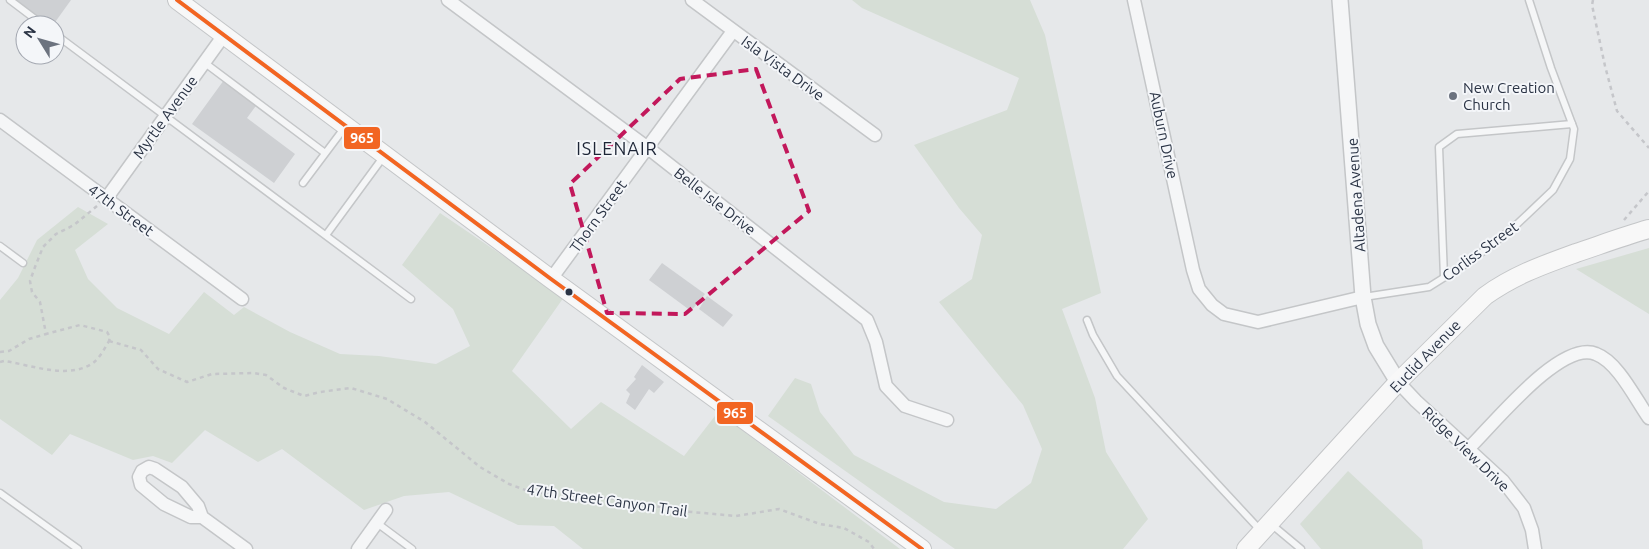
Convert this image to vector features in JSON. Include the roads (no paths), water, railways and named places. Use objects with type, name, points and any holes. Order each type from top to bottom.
[{"type":"main road","points":[[177,0],[551,279],[922,549]]},
{"type":"main road","name":"Euclid Avenue","points":[[1246,549],[1398,382],[1471,309],[1499,286],[1528,270],[1624,236],[1649,230]]},
{"type":"street","name":"Belle Isle Drive","points":[[448,0],[648,148],[867,320],[876,342],[886,386],[905,406],[947,420]]},
{"type":"street","name":"Isla Vista Drive","points":[[692,0],[875,135]]},
{"type":"street","name":"Auburn Drive","points":[[1134,0],[1194,270]]},
{"type":"street","name":"Altadena Avenue","points":[[1340,0],[1363,297],[1368,324],[1376,346],[1398,382]]},
{"type":"street","name":"Thorn Street","points":[[551,279],[733,31]]},
{"type":"street","name":"Myrtle Avenue","points":[[106,198],[224,35]]},
{"type":"street","name":"47th Street","points":[[0,120],[242,299]]},
{"type":"street","name":"Corliss Street","points":[[1194,270],[1199,288],[1212,305],[1224,314],[1258,322],[1363,297]]},
{"type":"street","points":[[1469,448],[1523,390],[1550,369],[1572,356],[1584,352],[1596,353],[1608,361],[1618,372],[1649,418]]},
{"type":"street","name":"Ridge View Drive","points":[[1398,382],[1503,481],[1524,508],[1536,549]]},
{"type":"street","points":[[202,517],[191,517],[164,504],[141,485],[139,478],[142,471],[149,467],[155,468],[182,487],[198,506],[202,517],[246,549]]},
{"type":"street","points":[[358,549],[386,510]]},
{"type":"lane","points":[[10,0],[30,15]]},
{"type":"lane","name":"Corliss Street","points":[[1363,297],[1429,287],[1472,260],[1514,227],[1553,190],[1570,159],[1574,129],[1529,0]]},
{"type":"lane","points":[[65,42],[411,299]]},
{"type":"lane","points":[[205,63],[325,153]]},
{"type":"lane","points":[[1444,277],[1439,147],[1457,134],[1572,124]]},
{"type":"lane","points":[[302,183],[346,126]]},
{"type":"lane","points":[[326,235],[385,155]]},
{"type":"lane","points":[[0,246],[23,263]]},
{"type":"lane","points":[[1087,320],[1093,335],[1117,376],[1266,527],[1301,549]]},
{"type":"lane","points":[[0,493],[78,549]]},
{"type":"lane","points":[[377,523],[412,549]]},
{"type":"place","name":"New Creation Church","points":[[1453,96]]},
{"type":"district","name":"ISLENAIR","points":[[617,148]]}]
